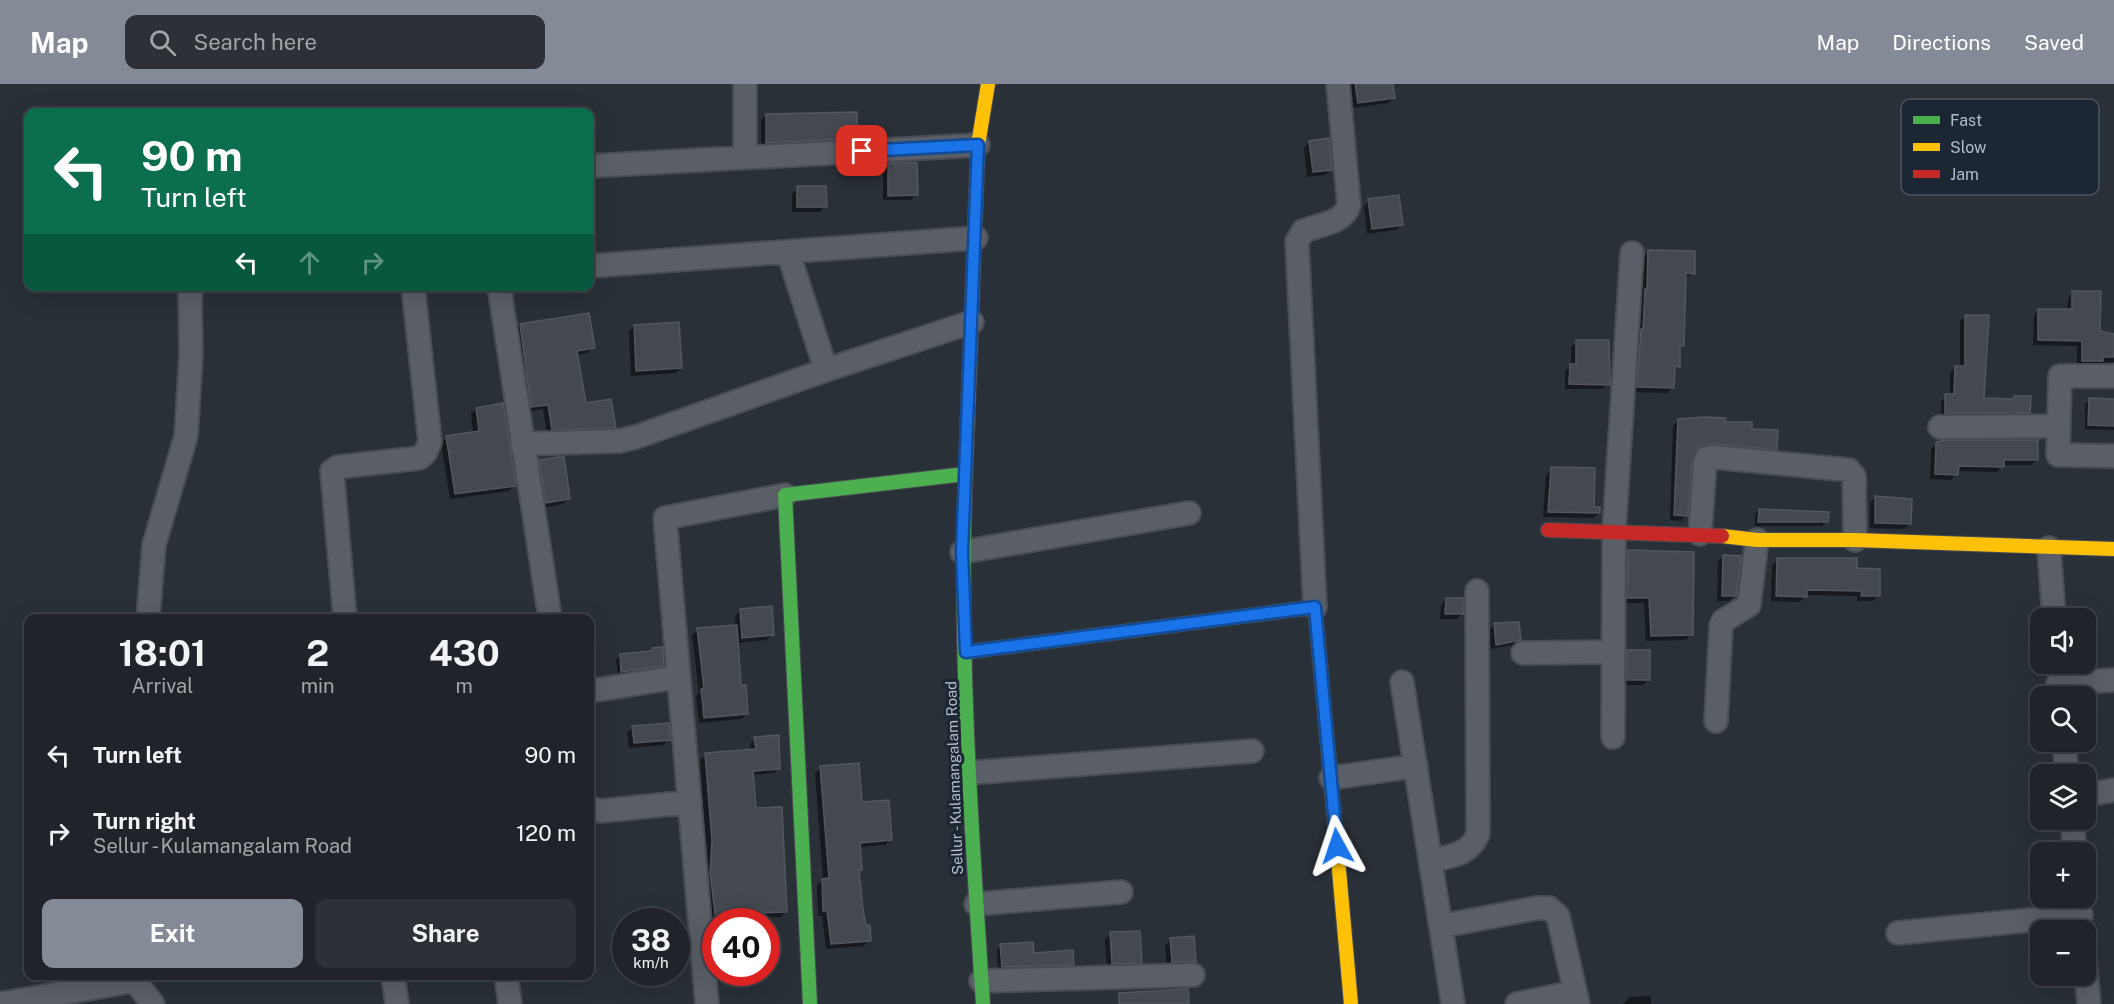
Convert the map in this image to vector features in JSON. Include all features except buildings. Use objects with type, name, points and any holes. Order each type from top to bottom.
[{"type":"street","points":[[745,84],[745,157]]},
{"type":"street","name":"Sellur - Kulamangalam Road","points":[[983,1004],[969,773],[962,552],[978,145],[988,84]]},
{"type":"street","points":[[1338,84],[1349,205],[1347,213],[1341,218],[1303,231],[1297,242],[1315,607],[1351,1004]]},
{"type":"street","points":[[594,166],[978,145]]},
{"type":"street","points":[[594,266],[976,238]]},
{"type":"street","points":[[788,252],[826,370]]},
{"type":"street","points":[[1613,737],[1614,531],[1632,253]]},
{"type":"street","points":[[148,614],[154,545],[186,436],[191,355],[190,291]]},
{"type":"street","points":[[345,614],[332,471],[338,467],[419,458],[425,453],[430,442],[414,291]]},
{"type":"street","points":[[500,291],[548,614]]},
{"type":"street","points":[[522,444],[619,441],[655,431],[826,370],[972,322]]},
{"type":"street","points":[[2114,376],[2060,376],[2058,426],[2058,455],[2114,456]]},
{"type":"street","points":[[1940,428],[2058,426]]},
{"type":"street","points":[[1700,534],[1705,462],[1707,458],[1713,457],[1849,470],[1854,476],[1855,540]]},
{"type":"street","points":[[707,1004],[665,518],[785,495],[965,474]]},
{"type":"street","points":[[785,495],[810,1004]]},
{"type":"street","points":[[962,552],[1189,513]]},
{"type":"street","points":[[1548,530],[1700,534],[1757,540],[1855,540],[2114,549]]},
{"type":"street","points":[[1716,721],[1721,626],[1723,621],[1749,605],[1757,540]]},
{"type":"street","points":[[2049,548],[2053,608]]},
{"type":"street","points":[[1431,861],[1464,853],[1473,847],[1478,834],[1477,591]]},
{"type":"street","points":[[966,652],[1315,607]]},
{"type":"street","points":[[1523,653],[1613,652]]},
{"type":"street","points":[[594,690],[679,677]]},
{"type":"street","points":[[2058,681],[2114,680]]},
{"type":"street","points":[[1402,682],[1453,1004]]},
{"type":"street","points":[[969,773],[1252,751]]},
{"type":"street","points":[[1331,778],[1416,766]]},
{"type":"street","points":[[2096,793],[2114,790]]},
{"type":"street","points":[[594,809],[601,812],[690,802]]},
{"type":"street","points":[[976,904],[1121,892]]},
{"type":"street","points":[[1442,926],[1538,908],[1549,908],[1558,916],[1577,998],[1516,1004]]},
{"type":"street","points":[[1898,933],[2081,914]]},
{"type":"street","points":[[981,981],[1193,975]]},
{"type":"street","points":[[0,1004],[121,980]]},
{"type":"street","points":[[133,980],[153,1004]]},
{"type":"street","points":[[394,980],[397,1004]]},
{"type":"street","points":[[507,980],[510,1004]]},
{"type":"street","points":[[2087,986],[2089,1004]]},
{"type":"traffic: fast","points":[[966,460],[964,596],[967,732],[983,1004]]},
{"type":"traffic: fast","points":[[810,1004],[785,495],[965,474]]},
{"type":"traffic: fast","points":[[966,652],[1315,607],[1339,870]]},
{"type":"traffic: slow","points":[[966,460],[978,145],[988,84]]},
{"type":"traffic: slow","points":[[1722,536],[1757,540],[1855,540],[2114,549]]},
{"type":"traffic: slow","points":[[1339,870],[1351,1004]]},
{"type":"traffic: jam","points":[[1548,530],[1722,536]]},
{"type":"route","points":[[862,151],[978,145],[962,552],[966,652],[1315,607],[1337,846]]}]
